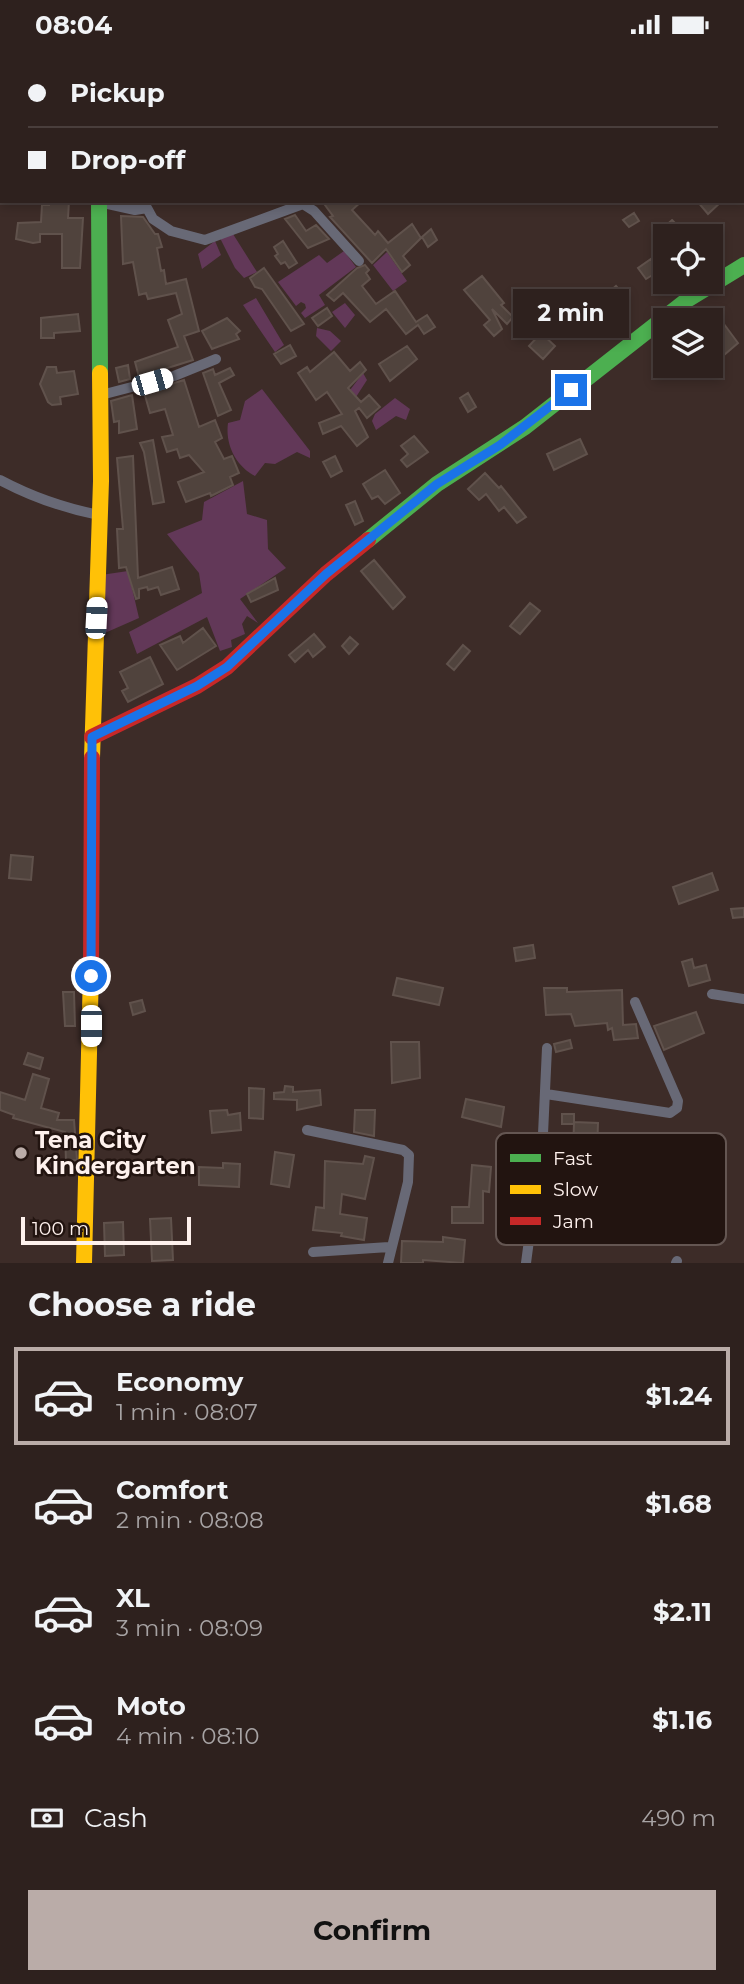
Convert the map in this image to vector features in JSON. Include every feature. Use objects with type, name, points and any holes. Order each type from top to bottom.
[{"type":"street","points":[[84,1263],[91,1051],[92,737],[101,395],[99,203]]},
{"type":"street","points":[[104,203],[135,209],[148,208],[153,219],[171,231],[205,240],[303,204],[314,211],[359,261]]},
{"type":"street","points":[[92,737],[197,686],[227,667],[326,574],[437,484],[525,427],[687,300],[744,265]]},
{"type":"street","points":[[101,395],[174,376],[216,359]]},
{"type":"street","points":[[0,480],[55,505],[99,515]]},
{"type":"street","points":[[712,994],[744,999]]},
{"type":"street","points":[[546,1094],[670,1113],[677,1108],[678,1101],[635,1002]]},
{"type":"street","points":[[541,1133],[547,1048]]},
{"type":"street","points":[[307,1130],[407,1152],[411,1160],[408,1182],[389,1247],[388,1263]]},
{"type":"street","points":[[526,1263],[528,1245]]},
{"type":"street","points":[[313,1252],[389,1247]]},
{"type":"shaded area","points":[[233,234],[257,272],[244,278],[235,268],[220,238]]},
{"type":"shaded area","points":[[215,241],[221,255],[202,269],[198,254]]},
{"type":"shaded area","points":[[344,251],[356,267],[319,295],[325,305],[305,318],[301,313],[306,308],[305,304],[301,302],[296,306],[278,282],[319,255],[327,263]]},
{"type":"shaded area","points":[[387,252],[407,281],[393,291],[373,265]]},
{"type":"shaded area","points":[[256,298],[284,345],[275,352],[243,305]]},
{"type":"shaded area","points":[[345,303],[355,315],[345,328],[332,312]]},
{"type":"shaded area","points":[[317,328],[330,331],[341,341],[331,351],[316,336]]},
{"type":"shaded area","points":[[363,373],[367,380],[356,397],[347,394]]},
{"type":"shaded area","points":[[262,389],[310,451],[310,458],[297,452],[275,464],[265,463],[255,476],[242,467],[233,454],[228,439],[228,423],[240,420],[245,401]]},
{"type":"shaded area","points":[[395,398],[410,409],[406,420],[396,416],[376,430],[372,421],[375,414]]},
{"type":"shaded area","points":[[243,481],[247,514],[267,520],[268,549],[286,568],[240,599],[258,623],[247,616],[242,624],[245,634],[231,640],[232,647],[220,651],[207,617],[137,654],[129,632],[202,593],[199,573],[167,534],[202,520],[204,502]]},
{"type":"shaded area","points":[[128,571],[139,618],[98,636],[101,575]]},
{"type":"building","points":[[69,203],[68,218],[83,218],[80,268],[62,268],[62,234],[40,234],[40,242],[33,243],[16,239],[18,223],[41,222],[42,205]]},
{"type":"building","points":[[323,203],[360,203],[352,210],[375,235],[378,231],[388,243],[412,224],[421,238],[403,256],[410,265],[402,272],[386,249],[372,263],[330,217],[333,216]]},
{"type":"building","points":[[699,203],[720,203],[708,214]]},
{"type":"building","points":[[634,213],[639,221],[629,227],[623,220]]},
{"type":"building","points":[[295,215],[306,231],[316,225],[329,239],[308,248],[285,219]]},
{"type":"building","points":[[121,216],[143,217],[155,234],[158,234],[162,247],[157,248],[166,284],[186,279],[199,331],[184,336],[193,360],[139,377],[135,362],[178,347],[168,320],[182,314],[176,293],[148,299],[146,293],[139,295],[133,262],[123,264]]},
{"type":"building","points":[[431,229],[437,240],[428,247],[422,237]]},
{"type":"building","points":[[283,241],[297,263],[289,268],[285,262],[281,264],[275,256],[278,254],[274,247]]},
{"type":"building","points":[[651,259],[653,275],[646,279],[638,268]]},
{"type":"building","points":[[365,265],[370,279],[362,286],[376,304],[395,291],[416,322],[427,315],[435,327],[424,334],[418,325],[406,334],[386,309],[370,322],[343,293],[334,301],[327,295],[357,268]]},
{"type":"building","points":[[264,268],[304,324],[291,331],[262,289],[255,287],[250,278]]},
{"type":"building","points":[[482,276],[504,303],[501,305],[513,317],[507,324],[492,309],[502,329],[494,336],[484,325],[490,320],[464,290]]},
{"type":"building","points":[[616,286],[628,300],[614,312],[602,298]]},
{"type":"building","points":[[579,307],[588,321],[576,329],[567,315]]},
{"type":"building","points":[[327,308],[332,316],[318,326],[312,318]]},
{"type":"building","points":[[78,314],[80,331],[54,333],[54,338],[41,338],[41,318]]},
{"type":"building","points":[[227,318],[240,331],[236,334],[239,339],[212,349],[202,331]]},
{"type":"building","points":[[723,323],[738,343],[723,356]]},
{"type":"building","points":[[541,333],[555,346],[543,359],[529,346]]},
{"type":"building","points":[[290,345],[296,356],[281,364],[274,354]]},
{"type":"building","points":[[407,346],[417,359],[390,381],[379,364]]},
{"type":"building","points":[[334,352],[350,371],[360,362],[366,370],[348,388],[361,402],[369,395],[380,407],[367,418],[359,408],[355,411],[368,437],[357,446],[341,426],[323,434],[319,423],[342,414],[327,392],[316,400],[298,373],[307,367],[310,372]]},
{"type":"building","points":[[128,365],[130,379],[119,382],[116,368]]},
{"type":"building","points":[[47,367],[56,367],[57,373],[74,371],[78,394],[60,397],[61,404],[52,405],[48,402],[40,384]]},
{"type":"building","points":[[230,368],[234,375],[219,383],[231,410],[218,416],[203,373],[213,369],[215,375]]},
{"type":"building","points":[[184,380],[199,427],[215,420],[222,438],[215,442],[224,459],[232,456],[239,473],[230,477],[233,485],[211,496],[210,493],[186,502],[178,482],[204,472],[189,455],[180,458],[177,449],[167,452],[162,437],[173,435],[165,409],[150,413],[144,392]]},
{"type":"building","points":[[468,393],[476,407],[468,412],[460,398]]},
{"type":"building","points":[[132,395],[137,429],[119,433],[119,421],[114,422],[111,401]]},
{"type":"building","points":[[414,436],[428,452],[407,467],[401,460],[408,454],[401,446]]},
{"type":"building","points":[[580,439],[587,454],[554,470],[547,454]]},
{"type":"building","points":[[153,440],[164,502],[153,504],[140,443]]},
{"type":"building","points":[[133,456],[138,578],[172,567],[179,589],[161,595],[158,587],[148,590],[147,587],[139,589],[139,598],[136,599],[126,567],[119,568],[117,529],[123,529],[117,458]]},
{"type":"building","points":[[335,456],[342,471],[331,477],[323,462]]},
{"type":"building","points":[[385,470],[400,493],[385,504],[378,496],[372,499],[363,484]]},
{"type":"building","points":[[485,473],[499,488],[501,486],[526,517],[517,523],[504,507],[499,511],[486,494],[479,500],[468,489]]},
{"type":"building","points":[[355,501],[363,521],[355,525],[346,505]]},
{"type":"building","points":[[374,560],[405,597],[393,609],[361,571]]},
{"type":"building","points":[[275,578],[278,590],[251,602],[247,594]]},
{"type":"building","points":[[530,603],[540,611],[520,634],[510,626]]},
{"type":"building","points":[[203,628],[216,646],[177,670],[160,645],[180,636],[183,643]]},
{"type":"building","points":[[314,634],[325,647],[313,657],[308,650],[295,662],[289,655]]},
{"type":"building","points":[[350,637],[358,644],[349,654],[342,646]]},
{"type":"building","points":[[463,645],[470,651],[454,670],[447,664]]},
{"type":"building","points":[[150,657],[163,684],[128,702],[122,691],[128,688],[120,672]]},
{"type":"building","points":[[11,855],[33,857],[31,880],[9,878]]},
{"type":"building","points":[[712,873],[718,890],[679,904],[673,887]]},
{"type":"building","points":[[744,908],[744,917],[733,918],[731,909]]},
{"type":"building","points":[[533,945],[535,958],[516,961],[514,948]]},
{"type":"building","points":[[692,959],[694,968],[706,965],[710,980],[689,986],[682,962]]},
{"type":"building","points":[[397,978],[443,988],[439,1005],[393,995]]},
{"type":"building","points":[[544,988],[567,988],[567,992],[622,990],[623,1025],[636,1024],[638,1038],[614,1040],[612,1028],[608,1030],[607,1023],[575,1026],[571,1014],[546,1015]]},
{"type":"building","points":[[63,992],[74,992],[75,1026],[65,1026]]},
{"type":"building","points":[[142,1000],[145,1011],[133,1015],[130,1003]]},
{"type":"building","points":[[696,1012],[704,1033],[664,1050],[654,1026]]},
{"type":"building","points":[[570,1040],[572,1048],[556,1052],[554,1044]]},
{"type":"building","points":[[391,1042],[419,1042],[420,1078],[392,1083]]},
{"type":"building","points":[[28,1053],[43,1058],[40,1069],[24,1064]]},
{"type":"building","points":[[33,1074],[49,1079],[41,1108],[59,1113],[57,1120],[74,1120],[77,1160],[66,1161],[65,1132],[13,1118],[14,1115],[0,1110],[0,1092],[25,1100]]},
{"type":"building","points":[[285,1086],[293,1087],[293,1092],[320,1090],[321,1105],[297,1110],[297,1100],[274,1099],[274,1093],[284,1092]]},
{"type":"building","points":[[249,1088],[264,1089],[263,1119],[249,1118]]},
{"type":"building","points":[[466,1099],[504,1107],[501,1127],[462,1117]]},
{"type":"building","points":[[227,1110],[228,1115],[240,1113],[241,1130],[212,1133],[210,1111]]},
{"type":"building","points":[[355,1110],[375,1110],[374,1136],[354,1132]]},
{"type":"building","points":[[562,1114],[574,1114],[574,1122],[598,1123],[598,1133],[574,1133],[574,1124],[562,1124]]},
{"type":"building","points":[[275,1152],[294,1155],[289,1187],[271,1184]]},
{"type":"building","points":[[365,1156],[374,1158],[365,1199],[342,1194],[340,1214],[367,1218],[364,1240],[341,1236],[342,1233],[313,1230],[316,1207],[324,1208],[325,1161],[363,1164]]},
{"type":"building","points":[[223,1163],[240,1164],[239,1187],[199,1185],[199,1167],[223,1168]]},
{"type":"building","points":[[472,1165],[491,1167],[489,1192],[483,1191],[483,1223],[452,1223],[452,1207],[469,1207]]},
{"type":"building","points":[[171,1218],[173,1260],[152,1261],[150,1219]]},
{"type":"building","points":[[123,1222],[124,1255],[105,1256],[104,1223]]},
{"type":"building","points":[[443,1237],[465,1240],[463,1263],[423,1260],[423,1263],[401,1263],[402,1241],[443,1242]]},
{"type":"traffic: fast","points":[[99,203],[100,373]]},
{"type":"traffic: fast","points":[[368,540],[437,484],[525,427],[687,300],[744,265]]},
{"type":"traffic: slow","points":[[92,758],[101,481],[100,373]]},
{"type":"traffic: slow","points":[[84,1263],[91,969]]},
{"type":"traffic: jam","points":[[92,737],[197,686],[227,667],[326,574],[368,540]]},
{"type":"traffic: jam","points":[[91,969],[92,758]]},
{"type":"place","name":"Tena City Kindergarten","points":[[21,1153]]},
{"type":"route","points":[[91,976],[92,737],[197,686],[227,667],[326,574],[437,484],[500,445],[571,390]]}]
